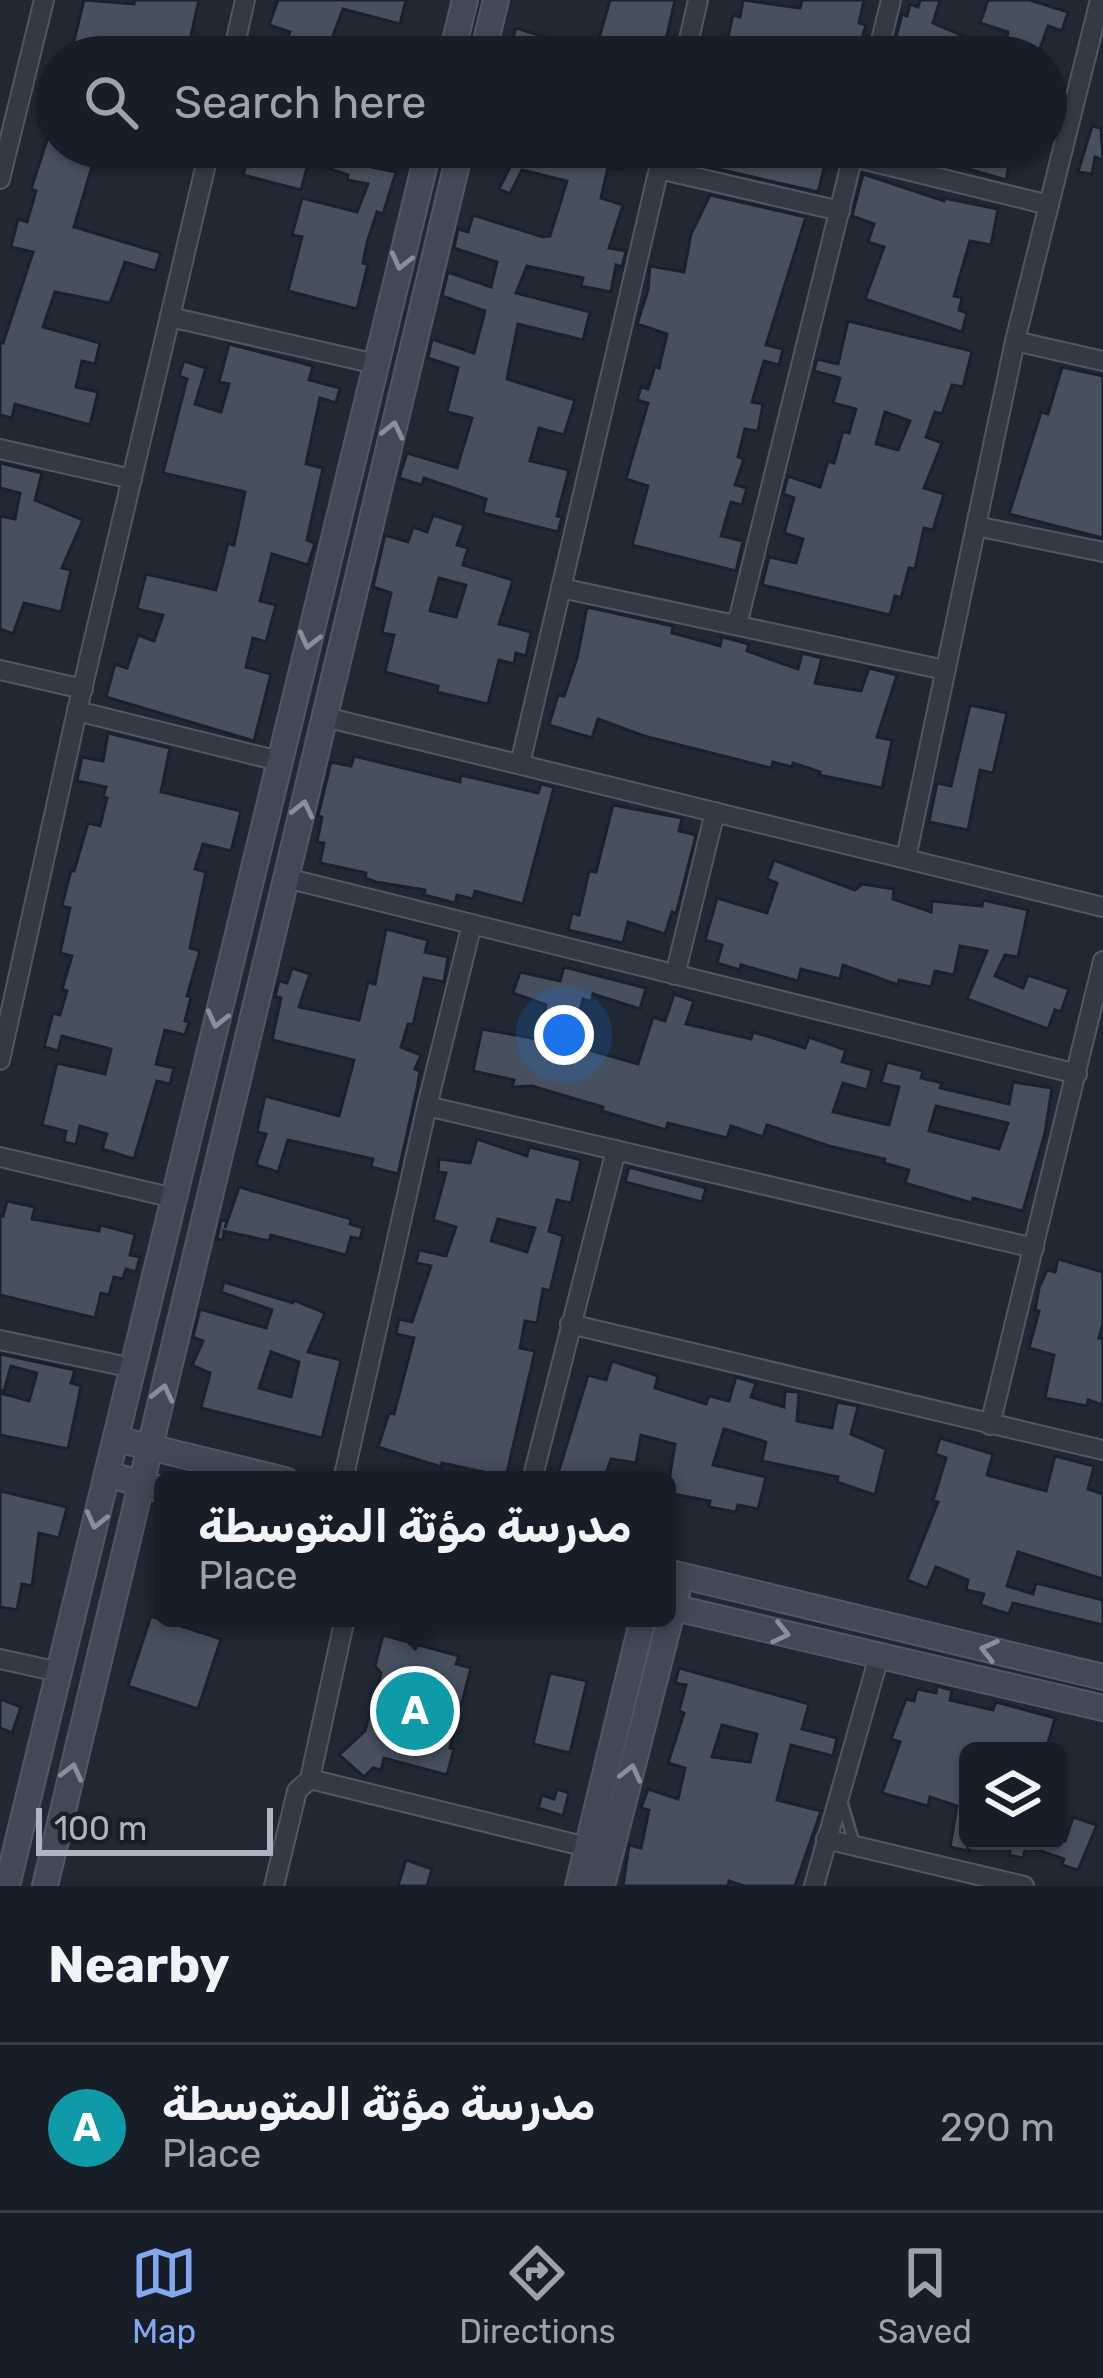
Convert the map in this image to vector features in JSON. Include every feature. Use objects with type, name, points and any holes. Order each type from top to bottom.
[{"type":"street","points":[[0,178],[44,0]]},
{"type":"street","points":[[237,36],[245,0]]},
{"type":"street","points":[[456,36],[464,0]]},
{"type":"street","points":[[487,36],[496,0]]},
{"type":"street","points":[[690,36],[698,0]]},
{"type":"street","points":[[883,36],[891,0]]},
{"type":"street","points":[[1067,133],[1100,0]]},
{"type":"street","points":[[0,1060],[205,168]]},
{"type":"street","points":[[8,1886],[424,168]]},
{"type":"street","points":[[45,1886],[152,1487],[150,1448],[456,168]]},
{"type":"street","points":[[737,625],[850,168]]},
{"type":"street","points":[[913,168],[1049,205]]},
{"type":"street","points":[[905,859],[1015,341],[1058,168]]},
{"type":"street","points":[[520,764],[659,169],[840,211]]},
{"type":"street","points":[[170,317],[376,364]]},
{"type":"street","points":[[1015,341],[1103,361]]},
{"type":"street","points":[[0,448],[132,479]]},
{"type":"street","points":[[976,526],[1103,552]]},
{"type":"street","points":[[561,588],[945,670]]},
{"type":"street","points":[[0,670],[83,689]]},
{"type":"street","points":[[77,711],[279,761]]},
{"type":"street","points":[[325,716],[1103,907]]},
{"type":"street","points":[[675,975],[715,812]]},
{"type":"street","points":[[286,878],[1077,1075]]},
{"type":"street","points":[[345,1471],[472,925]]},
{"type":"street","points":[[990,1425],[1103,961]]},
{"type":"street","points":[[0,962],[21,968]]},
{"type":"street","points":[[427,1106],[1034,1248]]},
{"type":"street","points":[[534,1471],[616,1150]]},
{"type":"street","points":[[0,1157],[174,1198]]},
{"type":"street","points":[[570,1324],[1103,1450]]},
{"type":"street","points":[[0,1340],[133,1368]]},
{"type":"street","points":[[116,1438],[247,1471]]},
{"type":"street","points":[[107,1474],[152,1487]]},
{"type":"street","points":[[676,1574],[1103,1677]]},
{"type":"street","points":[[676,1608],[1103,1708]]},
{"type":"street","points":[[274,1886],[297,1791],[310,1779],[343,1627]]},
{"type":"street","points":[[578,1886],[641,1627]]},
{"type":"street","points":[[602,1886],[665,1627]]},
{"type":"street","points":[[814,1886],[878,1656]]},
{"type":"street","points":[[0,1659],[59,1672]]},
{"type":"street","points":[[310,1779],[587,1847]]},
{"type":"street","points":[[826,1839],[1024,1886]]},
{"type":"lane","points":[[839,1793],[855,1846]]},
{"type":"building","points":[[84,0],[134,4],[135,0],[199,0],[191,36],[75,36]]},
{"type":"building","points":[[278,0],[406,0],[400,24],[343,9],[333,36],[288,36],[290,32],[269,25]]},
{"type":"building","points":[[610,0],[675,0],[667,36],[600,36]]},
{"type":"building","points":[[743,0],[800,8],[802,0],[864,0],[859,23],[866,25],[863,36],[728,36],[733,15],[740,17]]},
{"type":"building","points":[[920,0],[940,0],[933,23],[963,36],[896,36],[902,14],[907,16],[910,4],[918,7]]},
{"type":"building","points":[[988,0],[1030,0],[1068,12],[1062,31],[1048,26],[1044,36],[1007,36],[1008,32],[980,23]]},
{"type":"building","points":[[516,28],[542,36],[514,36]]},
{"type":"building","points":[[1092,126],[1101,128],[1103,160],[1095,157],[1092,174],[1078,172]]},
{"type":"building","points":[[38,168],[92,168],[74,227],[161,253],[155,271],[125,262],[110,303],[55,292],[43,327],[100,343],[95,364],[82,361],[76,387],[98,392],[90,425],[15,404],[12,418],[0,415],[0,342],[33,252],[11,247],[18,219],[27,222],[36,191],[31,189]]},
{"type":"building","points":[[245,168],[307,168],[301,190],[243,175]]},
{"type":"building","points":[[328,168],[396,172],[383,214],[377,212],[367,243],[363,263],[368,264],[357,309],[288,291],[302,237],[292,235],[302,198],[357,212],[368,184],[347,180],[348,175]]},
{"type":"building","points":[[510,168],[608,168],[601,198],[623,205],[609,248],[626,251],[622,267],[616,265],[611,292],[581,286],[583,278],[527,266],[516,293],[590,312],[583,340],[518,324],[507,379],[575,400],[564,435],[539,428],[530,461],[569,470],[557,516],[562,517],[558,532],[483,513],[486,499],[424,478],[422,485],[399,478],[407,453],[457,468],[472,418],[447,412],[458,368],[428,358],[432,339],[474,353],[485,311],[442,296],[448,272],[491,287],[497,262],[454,248],[458,229],[468,232],[473,215],[550,236],[567,181],[522,170],[510,194],[499,189]]},
{"type":"building","points":[[713,168],[824,168],[818,192]]},
{"type":"building","points":[[965,168],[1009,168],[1006,180]]},
{"type":"building","points":[[863,174],[944,201],[998,209],[991,245],[970,241],[954,296],[962,298],[959,310],[967,313],[962,332],[865,299],[884,247],[868,242],[874,224],[852,216]]},
{"type":"building","points":[[710,195],[806,217],[766,345],[783,349],[779,365],[764,361],[752,402],[763,404],[758,431],[745,429],[738,457],[744,459],[735,485],[747,488],[742,505],[731,502],[721,536],[743,541],[736,571],[632,545],[648,486],[626,479],[648,403],[637,400],[641,387],[648,389],[655,366],[659,368],[667,334],[637,324],[650,266],[684,272],[691,234]]},
{"type":"building","points":[[848,321],[972,351],[963,387],[952,385],[942,414],[935,412],[926,437],[942,443],[924,488],[944,494],[933,530],[924,528],[915,569],[909,568],[901,598],[895,596],[890,615],[762,585],[769,557],[796,563],[803,539],[784,533],[794,498],[783,494],[788,476],[820,487],[828,461],[834,463],[843,431],[849,433],[856,409],[833,403],[840,378],[814,371],[817,359],[838,364]],"holes":[[[885,412],[910,421],[898,450],[876,444]]]},
{"type":"building","points":[[229,344],[313,366],[309,380],[340,388],[336,403],[320,398],[306,464],[323,468],[307,540],[315,543],[308,565],[272,554],[260,601],[276,605],[266,642],[253,638],[246,667],[271,674],[254,741],[106,697],[115,664],[127,668],[138,635],[154,641],[163,615],[137,609],[146,574],[216,590],[228,543],[234,545],[245,492],[163,473],[187,379],[179,376],[184,361],[206,368],[195,404],[221,412],[229,384],[219,382]]},
{"type":"building","points":[[1062,367],[1103,376],[1103,538],[1009,514],[1041,412],[1048,414]]},
{"type":"building","points":[[0,463],[42,473],[35,500],[83,520],[62,568],[71,570],[61,612],[24,603],[13,634],[0,629],[0,516],[15,519],[20,493],[0,488]]},
{"type":"building","points":[[433,515],[464,525],[457,545],[468,548],[463,565],[513,580],[499,624],[531,632],[526,656],[516,653],[514,664],[499,660],[488,704],[437,692],[438,686],[385,672],[394,635],[382,633],[391,593],[373,587],[385,535],[408,542],[413,527],[427,532]],"holes":[[[439,578],[466,585],[456,617],[430,611]]]},
{"type":"building","points":[[587,607],[673,626],[672,633],[720,646],[722,637],[749,644],[747,651],[798,669],[802,653],[822,658],[815,683],[861,691],[869,668],[897,675],[877,737],[892,740],[882,788],[819,775],[793,763],[792,767],[773,762],[771,768],[644,736],[598,719],[592,738],[549,725],[577,658]]},
{"type":"building","points":[[970,705],[1007,713],[993,773],[980,770],[968,830],[929,822],[937,783],[951,786]]},
{"type":"building","points":[[108,733],[170,748],[161,792],[241,811],[231,851],[203,844],[195,869],[206,872],[190,948],[200,951],[187,996],[191,997],[185,1021],[189,1022],[185,1035],[165,1030],[156,1064],[174,1068],[170,1084],[157,1081],[134,1159],[102,1149],[107,1134],[80,1126],[76,1145],[64,1142],[66,1131],[42,1125],[57,1063],[105,1074],[111,1049],[62,1036],[58,1051],[44,1047],[53,1013],[60,1015],[67,991],[62,989],[72,956],[60,953],[70,908],[62,906],[71,870],[88,823],[100,826],[107,798],[103,797],[106,787],[77,781],[82,757],[103,761]]},
{"type":"building","points":[[354,756],[460,782],[461,775],[538,793],[541,784],[554,787],[523,904],[475,891],[473,899],[457,895],[455,903],[424,895],[425,890],[376,882],[365,878],[366,873],[320,863],[324,843],[317,842],[322,817],[318,816],[331,762],[351,766]]},
{"type":"building","points":[[613,805],[682,818],[679,831],[696,835],[676,914],[672,912],[665,934],[628,922],[623,943],[568,930],[572,913],[579,915],[589,871],[596,872]]},
{"type":"building","points":[[774,860],[855,890],[862,884],[894,889],[893,899],[931,912],[932,901],[982,906],[983,900],[1028,910],[1018,957],[1005,955],[995,976],[1023,988],[1028,975],[1069,989],[1061,1012],[1055,1010],[1048,1029],[967,999],[987,951],[960,946],[954,975],[935,971],[931,987],[899,980],[898,985],[843,965],[840,979],[801,969],[798,981],[717,963],[722,945],[705,940],[717,898],[767,913],[777,883],[767,879]]},
{"type":"building","points":[[386,929],[428,940],[425,952],[448,957],[444,982],[424,978],[413,1025],[408,1024],[401,1047],[421,1055],[398,1174],[371,1167],[373,1159],[288,1140],[278,1172],[256,1165],[266,1134],[257,1132],[265,1096],[339,1116],[354,1060],[272,1040],[281,998],[275,996],[279,981],[287,983],[292,968],[310,974],[299,1007],[359,1020],[368,982],[375,984]]},
{"type":"building","points":[[564,967],[646,988],[640,1009],[593,994],[591,1002],[583,999],[571,1045],[638,1064],[653,1017],[665,1021],[674,994],[694,1001],[686,1024],[751,1039],[753,1032],[805,1048],[809,1037],[846,1050],[842,1062],[872,1070],[867,1090],[843,1083],[833,1112],[889,1125],[899,1087],[881,1083],[887,1062],[923,1071],[921,1078],[942,1083],[940,1088],[1009,1104],[1013,1082],[1052,1088],[1023,1211],[973,1198],[972,1203],[905,1183],[909,1170],[884,1163],[885,1159],[767,1125],[763,1137],[731,1126],[727,1138],[668,1123],[666,1130],[532,1086],[512,1087],[514,1080],[473,1071],[482,1029],[537,1039],[546,1005],[513,993],[520,972],[560,981]],"holes":[[[936,1106],[1008,1123],[999,1149],[929,1131]]]},
{"type":"building","points":[[477,1139],[527,1156],[529,1147],[581,1160],[571,1203],[557,1200],[549,1231],[563,1236],[550,1291],[543,1289],[537,1323],[525,1321],[520,1348],[535,1351],[507,1471],[442,1463],[441,1467],[378,1447],[389,1413],[394,1414],[414,1338],[396,1334],[399,1319],[412,1322],[431,1266],[416,1263],[419,1250],[446,1256],[456,1227],[433,1220],[446,1173],[438,1172],[439,1159],[470,1163]],"holes":[[[498,1219],[535,1228],[527,1252],[491,1241]]]},
{"type":"building","points":[[629,1167],[706,1188],[702,1202],[625,1182]]},
{"type":"building","points":[[239,1187],[351,1219],[350,1224],[363,1228],[360,1239],[351,1237],[346,1255],[271,1235],[269,1241],[224,1231],[223,1240],[217,1239],[221,1220],[227,1221],[225,1228]]},
{"type":"building","points":[[7,1201],[35,1207],[32,1219],[99,1231],[100,1225],[135,1234],[130,1255],[140,1257],[136,1272],[126,1269],[123,1279],[114,1277],[109,1295],[101,1293],[95,1318],[0,1295],[0,1215]]},
{"type":"building","points":[[1058,1259],[1103,1272],[1099,1338],[1103,1339],[1103,1405],[1045,1398],[1054,1355],[1029,1348],[1039,1311],[1035,1310],[1039,1288],[1047,1270],[1055,1272]]},
{"type":"building","points":[[224,1282],[325,1313],[308,1352],[341,1360],[322,1438],[201,1408],[210,1373],[192,1365],[203,1341],[193,1337],[200,1309],[266,1328],[272,1310],[221,1292]],"holes":[[[271,1352],[299,1362],[291,1397],[259,1388]]]},
{"type":"building","points":[[0,1354],[75,1370],[71,1383],[81,1386],[68,1449],[0,1435],[0,1393],[29,1401],[37,1373],[11,1366],[4,1391],[0,1390]]},
{"type":"building","points":[[612,1361],[658,1376],[655,1388],[706,1404],[709,1396],[729,1401],[736,1377],[756,1383],[751,1397],[784,1407],[785,1391],[799,1392],[797,1421],[832,1428],[837,1402],[858,1406],[851,1434],[886,1449],[875,1495],[837,1482],[838,1477],[762,1461],[766,1442],[724,1429],[713,1465],[766,1477],[758,1509],[738,1505],[736,1512],[676,1495],[676,1471],[671,1471],[675,1444],[641,1435],[636,1463],[611,1459],[607,1471],[559,1471],[588,1375],[606,1380]]},
{"type":"building","points":[[940,1438],[993,1454],[987,1475],[1046,1491],[1055,1456],[1094,1466],[1088,1489],[1103,1494],[1103,1579],[1018,1552],[1007,1586],[1033,1594],[1036,1583],[1103,1600],[1103,1625],[1013,1603],[1009,1614],[980,1605],[984,1594],[966,1590],[968,1580],[936,1567],[927,1588],[907,1580],[938,1502],[933,1501],[946,1458],[935,1454]]},
{"type":"building","points":[[0,1491],[67,1507],[59,1538],[39,1533],[32,1586],[22,1584],[17,1610],[0,1607]]},
{"type":"building","points":[[151,1616],[154,1627],[184,1627],[221,1639],[198,1709],[128,1686]]},
{"type":"building","points":[[383,1635],[459,1656],[456,1664],[471,1668],[447,1775],[384,1758],[381,1770],[373,1768],[364,1777],[339,1755],[365,1731],[381,1673],[375,1666]]},
{"type":"building","points":[[679,1668],[809,1704],[802,1729],[837,1738],[833,1756],[791,1745],[777,1800],[821,1811],[795,1886],[744,1886],[729,1881],[728,1886],[623,1886],[629,1845],[641,1848],[649,1810],[641,1808],[648,1789],[678,1799],[685,1768],[668,1763],[684,1713],[679,1711],[686,1685],[675,1683]],"holes":[[[722,1725],[757,1734],[750,1762],[712,1757]]]},
{"type":"building","points":[[550,1673],[587,1681],[570,1753],[533,1744]]},
{"type":"building","points":[[937,1686],[952,1690],[950,1700],[993,1710],[996,1702],[1055,1718],[1048,1742],[959,1742],[959,1849],[950,1847],[957,1806],[930,1797],[928,1806],[882,1793],[900,1742],[891,1739],[906,1699],[914,1701],[917,1689],[936,1693]]},
{"type":"building","points":[[0,1699],[21,1707],[12,1733],[0,1728]]},
{"type":"building","points":[[557,1789],[569,1793],[563,1816],[538,1808],[542,1795],[554,1799]]},
{"type":"building","points":[[1073,1817],[1097,1825],[1078,1870],[1062,1865],[1064,1859],[1038,1850],[1067,1850]]},
{"type":"building","points":[[1010,1850],[1025,1850],[1023,1858],[1009,1855]]},
{"type":"building","points":[[406,1860],[432,1869],[427,1886],[398,1886]]},
{"type":"place","name":"مدرسة مؤتة المتوسطة","points":[[415,1711]]}]
